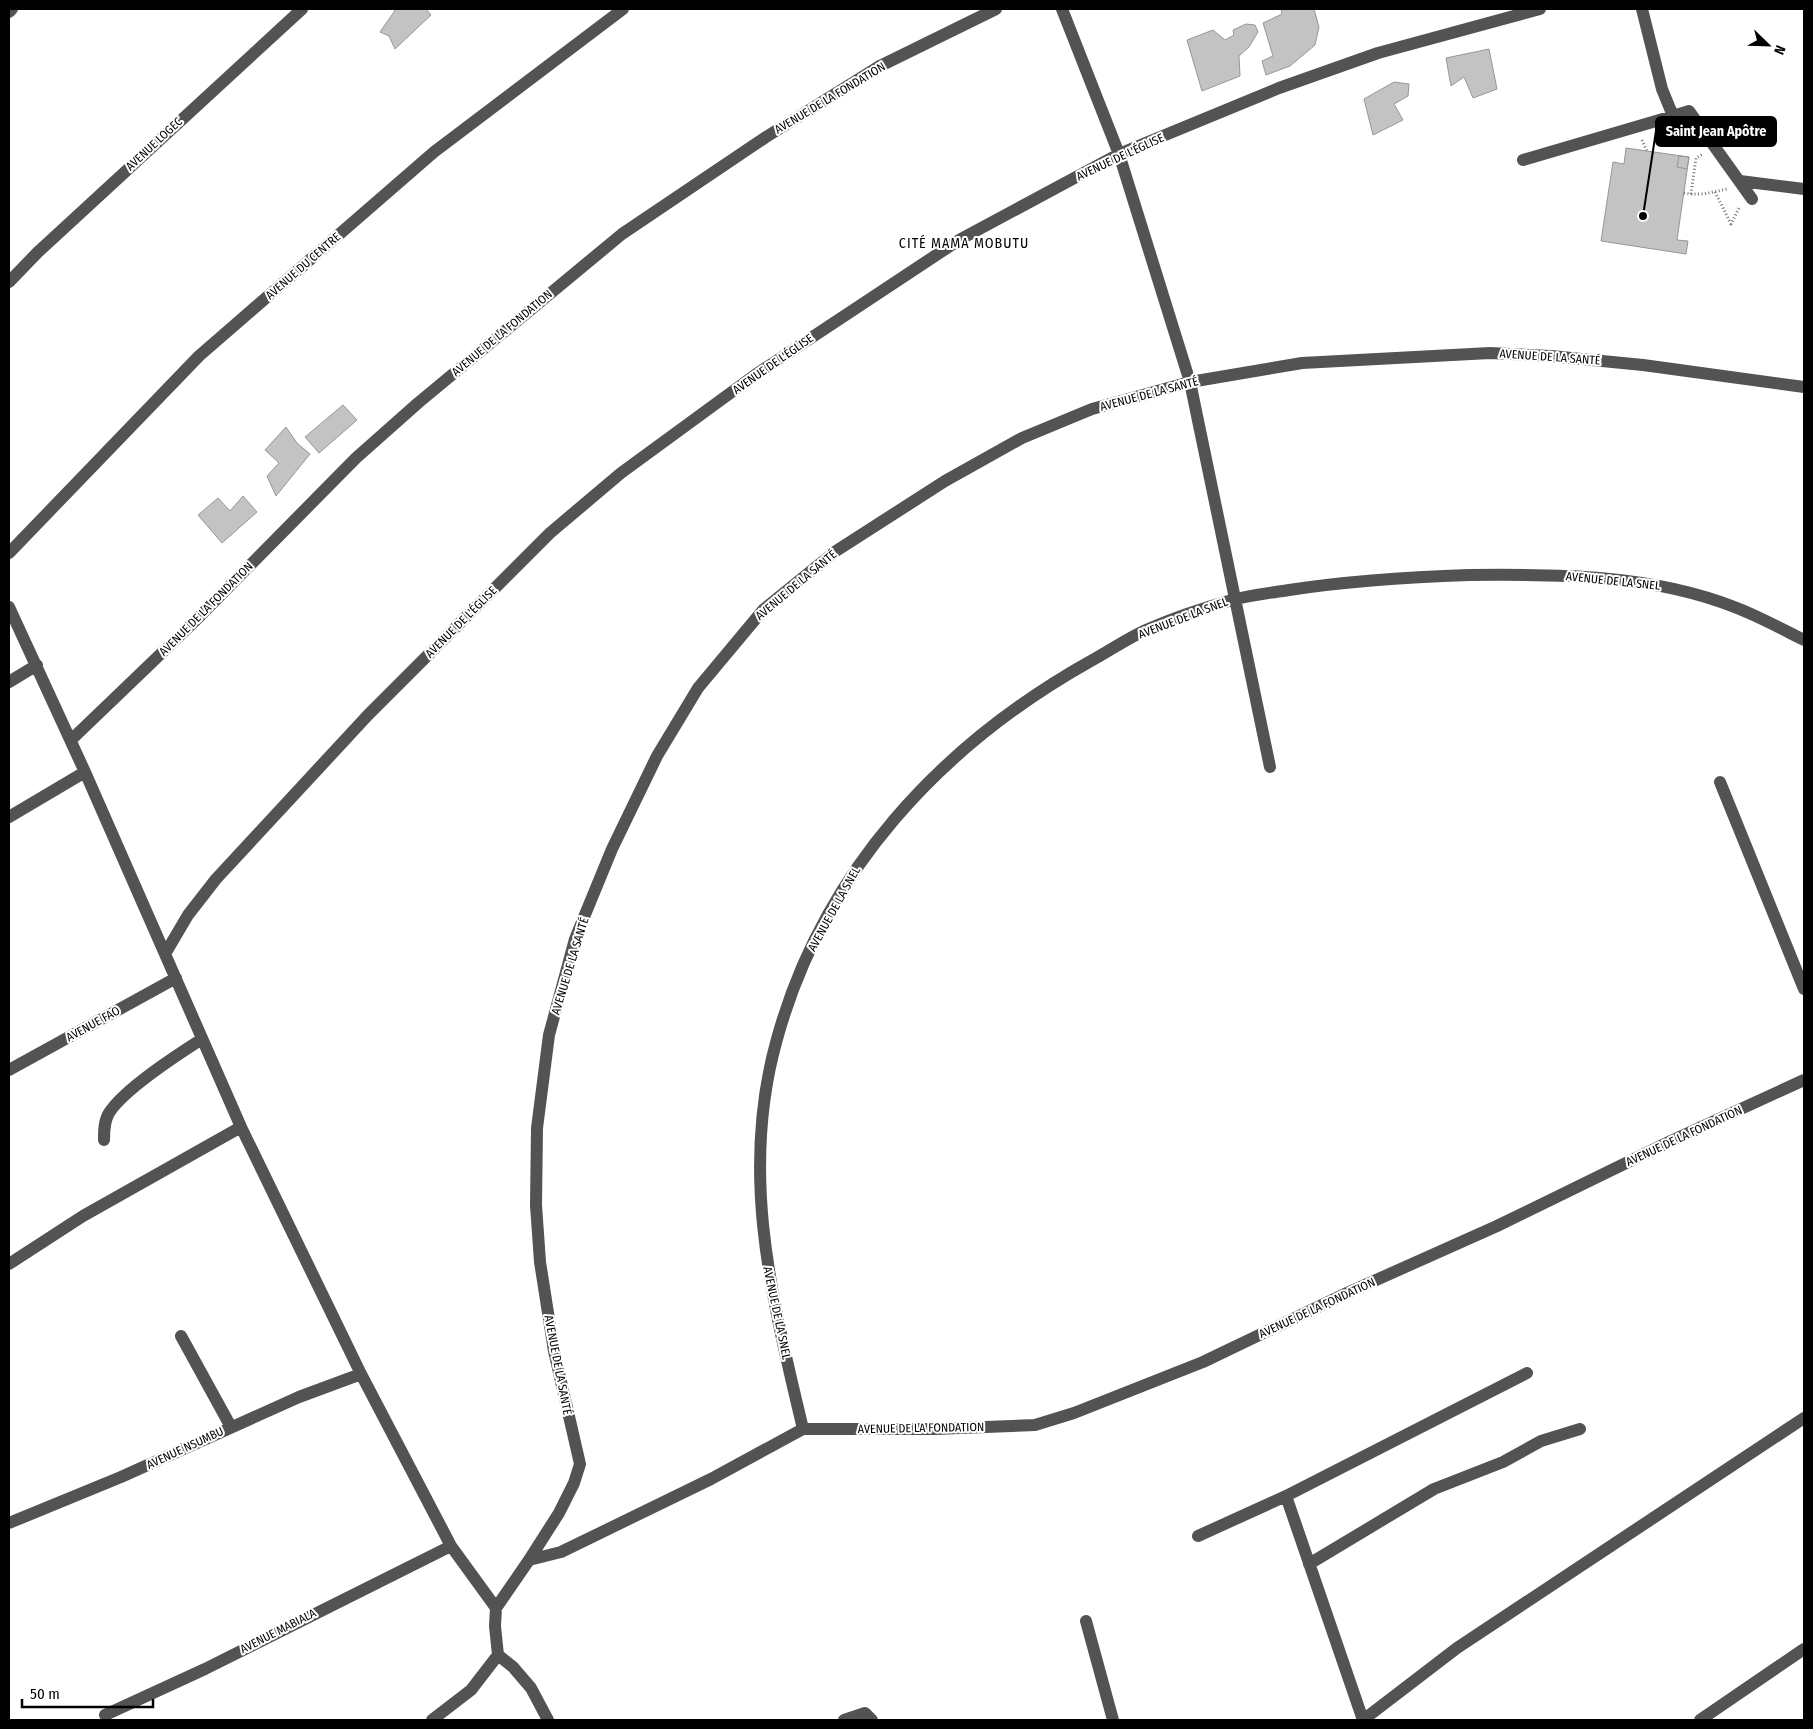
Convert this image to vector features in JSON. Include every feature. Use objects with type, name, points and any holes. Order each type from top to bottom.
[{"type":"street","points":[[9,12],[12,9]]},
{"type":"street","name":"AVENUE LOGEC","points":[[9,282],[36,253],[302,9]]},
{"type":"street","name":"AVENUE DU CENTRE","points":[[9,554],[199,356],[434,152],[623,9]]},
{"type":"street","name":"AVENUE DE LA FONDATION","points":[[71,740],[195,621],[356,458],[418,403],[622,234],[766,137],[878,67],[996,9]]},
{"type":"street","points":[[1062,9],[1119,154],[1190,382],[1270,767]]},
{"type":"street","name":"AVENUE DE L'ÉGLISE","points":[[165,954],[188,915],[216,879],[368,715],[550,534],[621,473],[755,375],[950,245],[1119,154],[1280,88],[1378,52],[1540,9]]},
{"type":"street","points":[[1642,9],[1662,89],[1673,116]]},
{"type":"street","points":[[1523,160],[1689,111],[1752,198]]},
{"type":"street","points":[[1740,182],[1804,189]]},
{"type":"street","name":"AVENUE DE LA SANTÉ","points":[[528,1560],[559,1512],[574,1483],[580,1464],[554,1351],[540,1262],[536,1205],[537,1128],[549,1035],[575,939],[612,849],[657,756],[698,688],[731,646],[763,610],[836,551],[945,481],[1022,438],[1092,409],[1190,382],[1302,364],[1490,353],[1615,362],[1804,387]]},
{"type":"street","name":"AVENUE DE LA SNEL","points":[[803,1429],[780,1331],[765,1252],[760,1176],[764,1101],[776,1042],[785,1012],[813,943],[846,882],[885,828],[925,784],[962,750],[1045,687],[1145,630],[1234,599],[1334,583],[1425,576],[1590,576],[1662,586],[1736,607],[1804,640]]},
{"type":"street","points":[[9,607],[71,740],[241,1127],[361,1374],[451,1546],[496,1608]]},
{"type":"street","points":[[9,682],[37,665]]},
{"type":"street","points":[[9,817],[85,772]]},
{"type":"street","points":[[1720,782],[1804,989]]},
{"type":"street","name":"AVENUE FAO","points":[[9,1070],[176,978]]},
{"type":"street","points":[[104,1140],[106,1119],[114,1106],[142,1082],[202,1039]]},
{"type":"street","name":"AVENUE DE LA FONDATION","points":[[803,1429],[935,1429],[1035,1425],[1074,1413],[1203,1362],[1347,1293],[1497,1226],[1671,1141],[1804,1080]]},
{"type":"street","points":[[9,1264],[83,1216],[241,1127]]},
{"type":"street","points":[[181,1336],[230,1427]]},
{"type":"street","points":[[1198,1536],[1286,1496],[1527,1373]]},
{"type":"street","name":"AVENUE NSUMBU","points":[[9,1523],[121,1478],[230,1427],[361,1374]]},
{"type":"street","points":[[1286,1496],[1363,1720],[1457,1648],[1804,1418]]},
{"type":"street","points":[[548,1720],[531,1688],[498,1655],[494,1626],[496,1608],[528,1560],[561,1552],[711,1479],[803,1429]]},
{"type":"street","points":[[1309,1564],[1434,1489],[1503,1462],[1541,1441],[1580,1429]]},
{"type":"street","name":"AVENUE MABIALA","points":[[105,1715],[205,1669],[451,1546]]},
{"type":"street","points":[[1086,1621],[1113,1720]]},
{"type":"street","points":[[1700,1720],[1804,1649]]},
{"type":"street","points":[[432,1720],[471,1690],[498,1655]]},
{"type":"street","points":[[844,1720],[865,1713],[872,1720]]},
{"type":"path","points":[[1691,194],[1696,158],[1704,154],[1699,147]]},
{"type":"path","points":[[1684,193],[1715,192],[1730,188],[1740,182]]},
{"type":"path","points":[[1715,192],[1731,224],[1738,208],[1752,198]]},
{"type":"building","points":[[396,9],[426,9],[431,15],[395,49],[389,36],[380,32]]},
{"type":"building","points":[[1281,9],[1314,9],[1319,27],[1315,45],[1290,66],[1266,75],[1262,61],[1273,56],[1263,23],[1282,14]]},
{"type":"building","points":[[1246,24],[1255,25],[1258,32],[1249,47],[1239,56],[1240,76],[1202,91],[1187,40],[1213,30],[1225,40],[1234,35],[1233,30]]},
{"type":"building","points":[[1489,49],[1497,89],[1473,98],[1464,77],[1451,86],[1446,58]]},
{"type":"building","points":[[1394,82],[1409,84],[1408,96],[1394,104],[1403,120],[1373,135],[1364,99]]},
{"type":"building","points":[[1626,148],[1689,157],[1677,240],[1688,241],[1686,254],[1601,241],[1613,162],[1624,164]]},
{"type":"building","points":[[1679,156],[1689,157],[1687,169],[1677,167]]},
{"type":"building","points":[[343,405],[357,420],[319,453],[305,437]]},
{"type":"building","points":[[286,427],[297,443],[310,454],[276,496],[267,476],[279,463],[265,450]]},
{"type":"building","points":[[243,496],[257,512],[222,543],[198,515],[218,498],[230,511]]},
{"type":"place","name":"Saint Jean Apôtre","points":[[1643,216]]},
{"type":"district","name":"CITÉ MAMA MOBUTU","points":[[964,243]]}]
